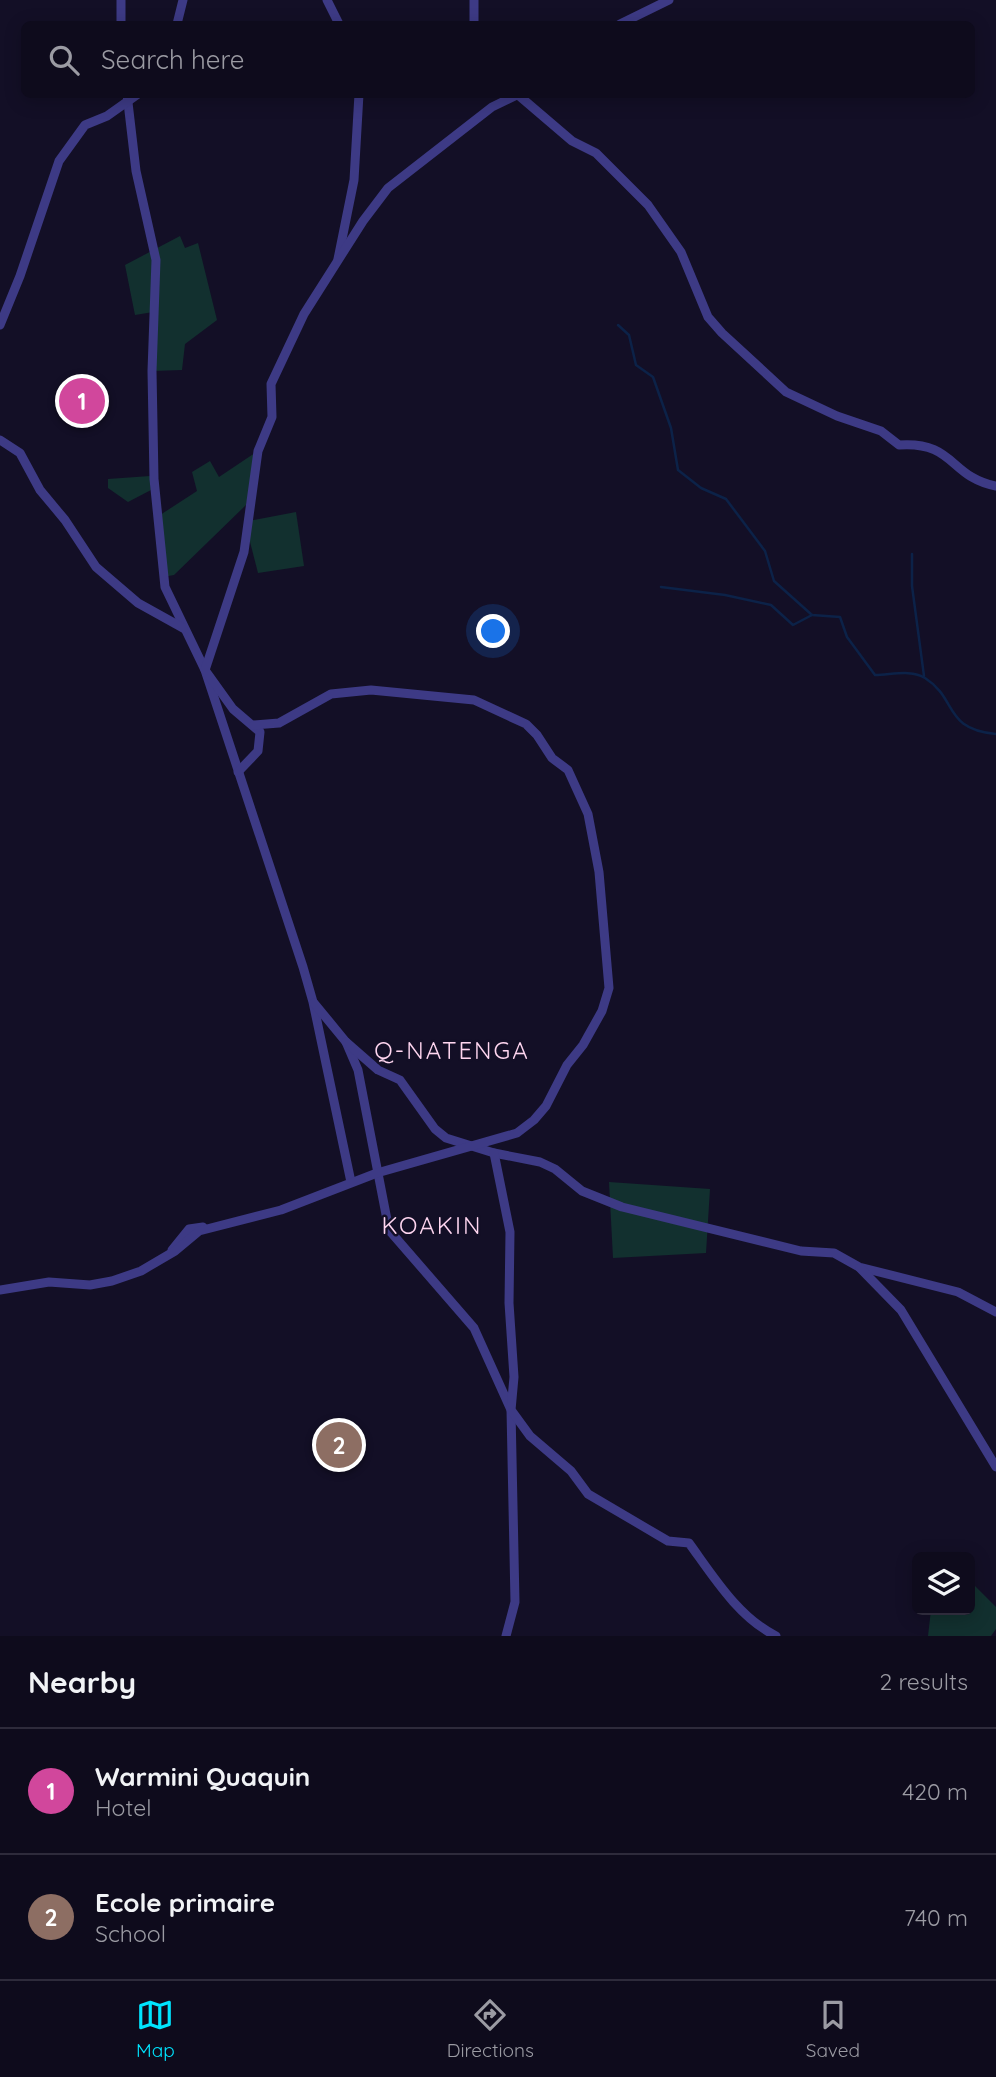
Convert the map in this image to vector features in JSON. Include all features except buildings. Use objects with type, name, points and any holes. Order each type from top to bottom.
[{"type":"street","points":[[121,0],[121,21]]},
{"type":"street","points":[[178,21],[183,0]]},
{"type":"street","points":[[327,0],[338,21]]},
{"type":"street","points":[[474,0],[474,21]]},
{"type":"street","points":[[626,21],[669,0]]},
{"type":"street","points":[[128,98],[136,171],[156,260],[152,371],[154,479],[163,577],[183,628],[205,670],[233,709],[260,732],[258,751],[238,772]]},
{"type":"street","points":[[0,325],[20,276],[59,161],[85,124],[107,116],[128,98]]},
{"type":"street","points":[[131,127],[139,98]]},
{"type":"street","points":[[336,266],[354,180],[359,98]]},
{"type":"street","points":[[351,1182],[313,1002],[205,670],[244,552],[258,450],[272,417],[271,384],[304,314],[363,221],[388,188],[492,107],[512,98]]},
{"type":"street","points":[[522,98],[572,141],[596,153],[648,205],[681,252],[708,317],[786,392],[837,416],[881,431],[899,445],[923,443],[944,453],[971,480],[996,486]]},
{"type":"street","points":[[0,440],[20,453],[40,490],[65,520],[96,567],[138,603],[183,628]]},
{"type":"street","points":[[0,1290],[49,1282],[90,1285],[112,1281],[141,1271],[169,1255],[199,1231],[217,1224],[281,1210],[377,1173],[517,1133],[546,1106],[567,1065],[603,1011],[609,988],[599,872],[588,814],[574,782],[526,724],[474,700],[371,690],[331,694],[279,723],[254,725]]},
{"type":"street","points":[[313,1002],[346,1042],[378,1070],[400,1080],[435,1129],[446,1138],[494,1153],[540,1162],[555,1169],[582,1191],[622,1207],[801,1251],[834,1253],[859,1267],[958,1293],[996,1312]]},
{"type":"street","points":[[346,1042],[358,1070],[389,1230],[474,1328],[510,1410],[530,1436],[571,1471],[588,1494],[668,1541],[689,1543],[730,1598],[776,1636]]},
{"type":"street","points":[[494,1153],[510,1232],[509,1303],[514,1377],[510,1410],[514,1602],[506,1636]]},
{"type":"street","points":[[859,1267],[901,1310],[996,1467]]},
{"type":"green space","points":[[180,236],[185,248],[198,243],[217,320],[185,344],[182,370],[152,371],[153,312],[135,315],[125,265]]},
{"type":"green space","points":[[258,451],[246,505],[174,575],[163,577],[157,517],[197,491],[192,472],[210,461],[219,477]]},
{"type":"green space","points":[[150,476],[151,490],[128,502],[108,488],[108,479]]},
{"type":"green space","points":[[296,512],[304,566],[258,573],[247,530],[248,521]]},
{"type":"green space","points":[[609,1182],[710,1189],[706,1253],[613,1258]]},
{"type":"green space","points":[[975,1586],[996,1607],[996,1629],[991,1636],[928,1636],[930,1615],[975,1615]]},
{"type":"waterway","points":[[618,325],[629,335],[636,365],[653,377],[671,428],[678,470],[701,488],[726,499],[765,551],[774,581],[812,615],[840,617],[847,637],[875,675],[919,675],[935,686],[959,720],[979,731],[996,734]]},
{"type":"waterway","points":[[912,554],[912,586],[924,676]]},
{"type":"waterway","points":[[661,587],[725,595],[771,605],[793,625],[812,615]]},
{"type":"place","name":"Warmini Quaquin","points":[[82,401]]},
{"type":"place","name":"Ecole primaire","points":[[339,1445]]},
{"type":"district","name":"Q-NATENGA","points":[[452,1051]]},
{"type":"district","name":"KOAKIN","points":[[432,1226]]}]
